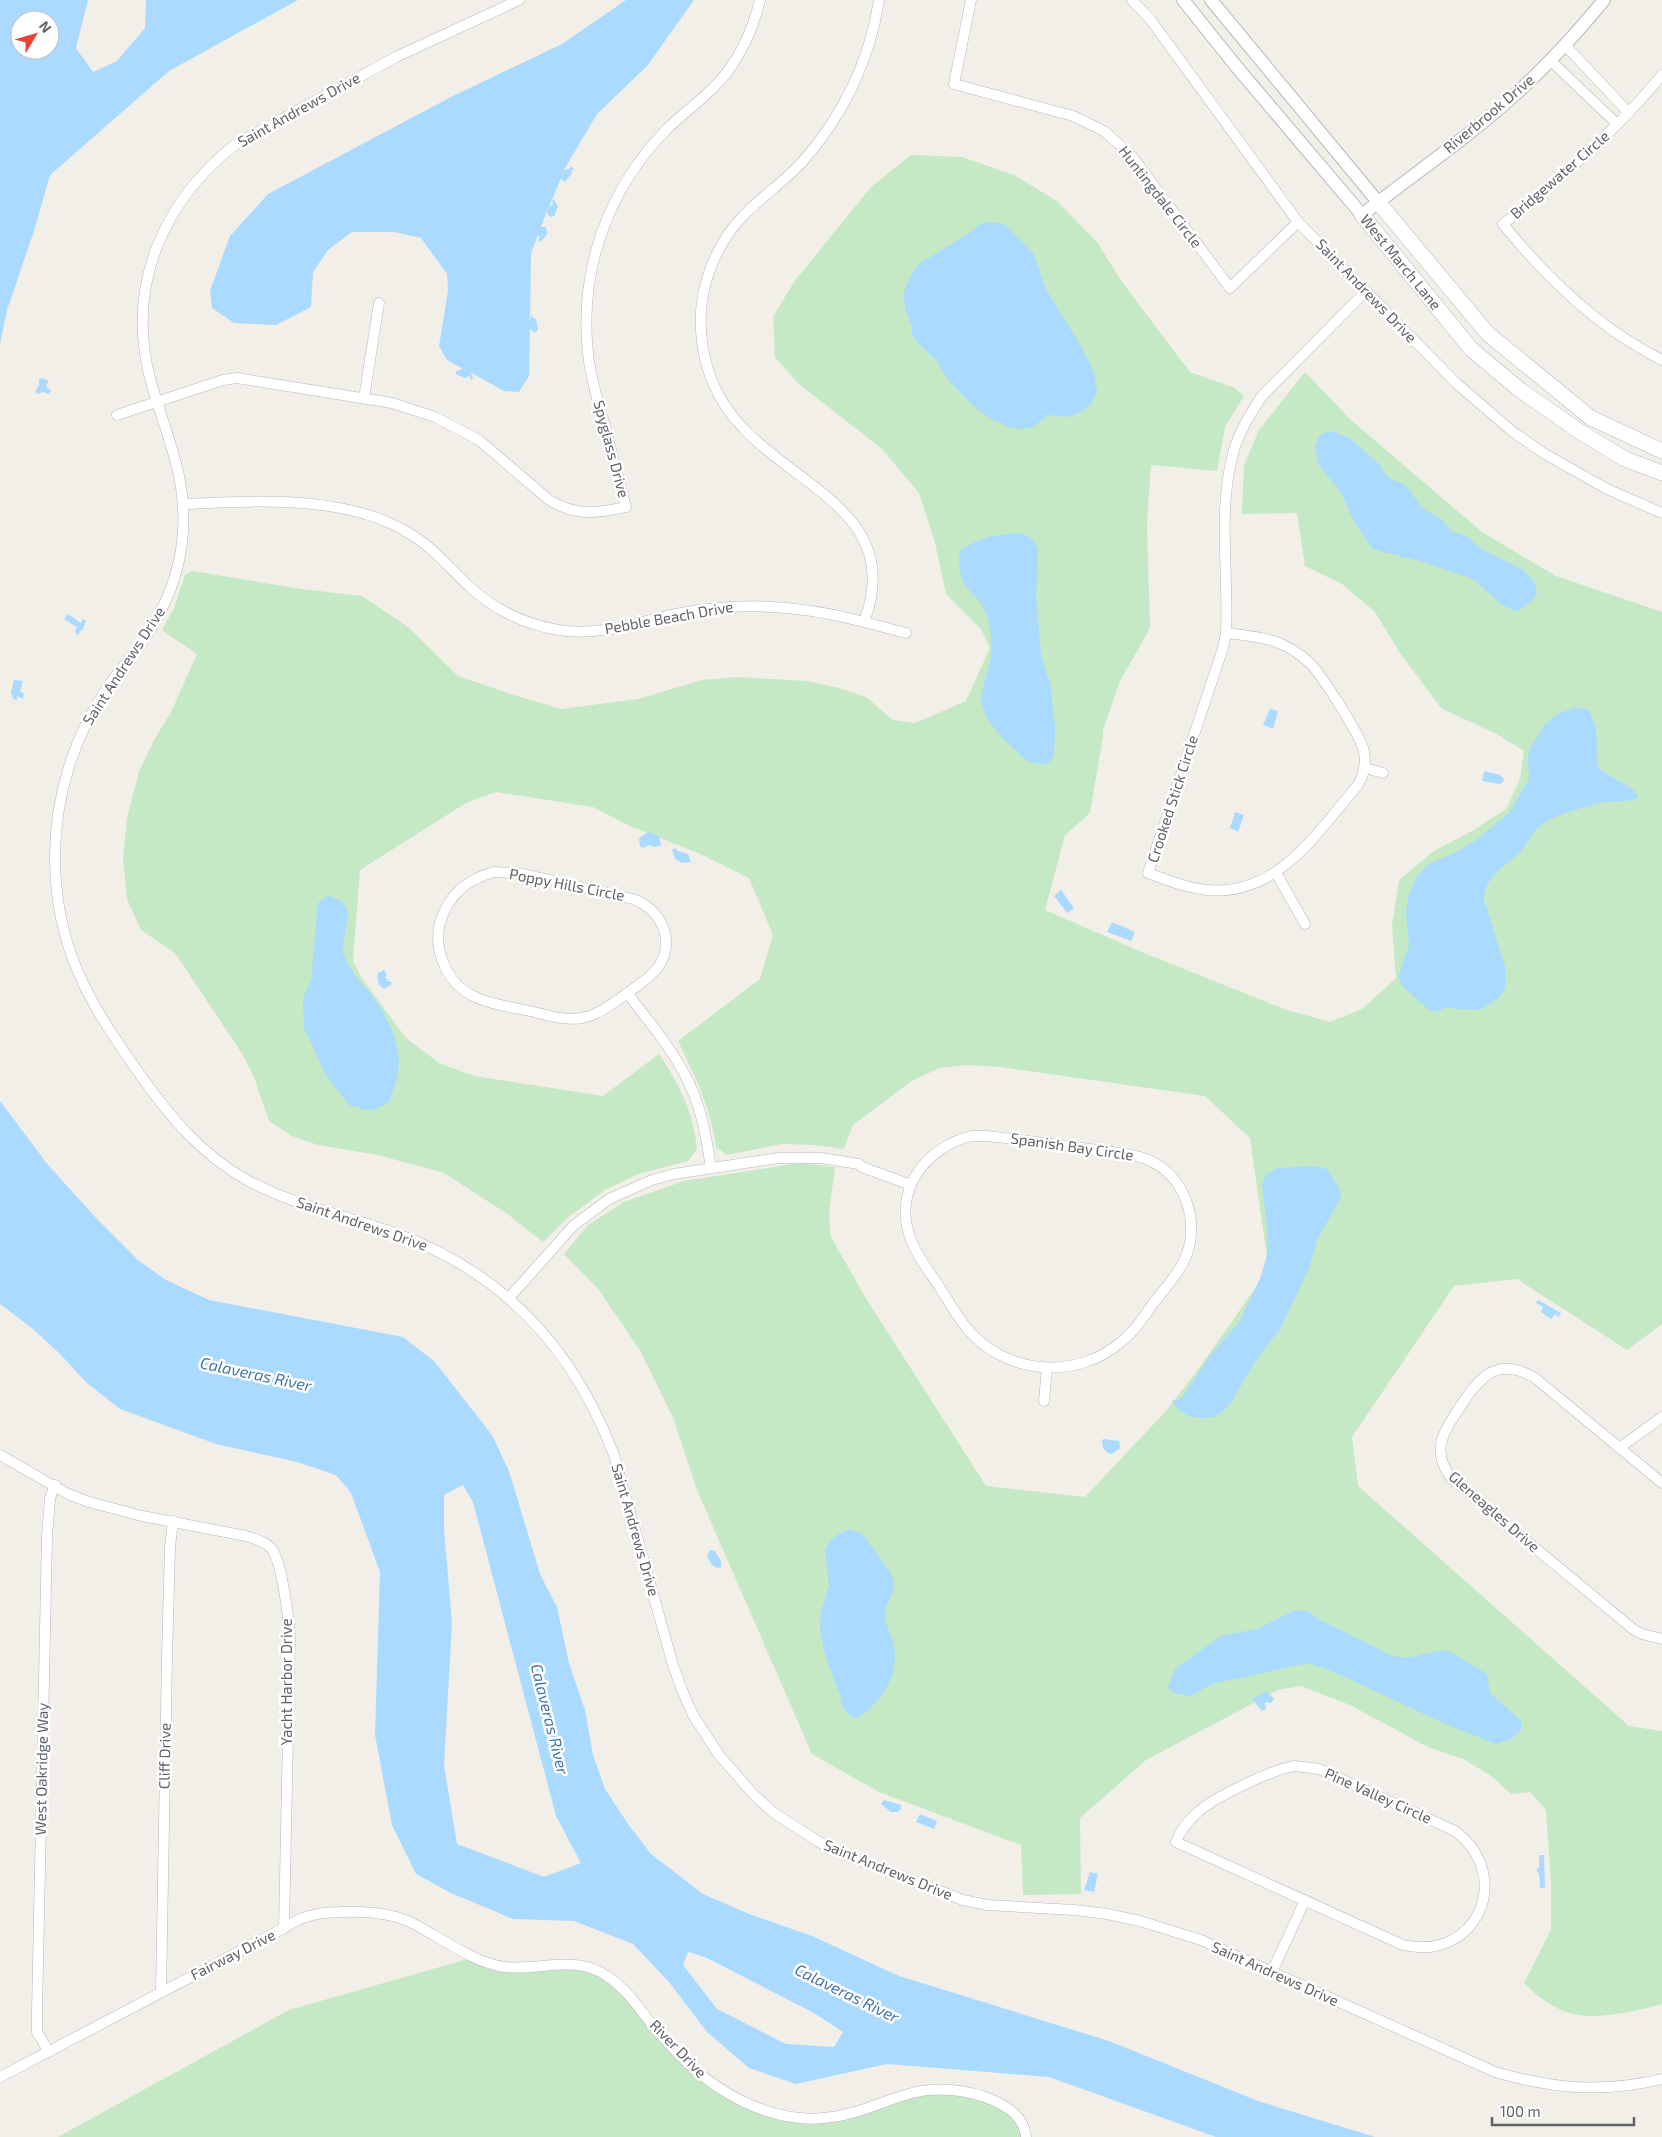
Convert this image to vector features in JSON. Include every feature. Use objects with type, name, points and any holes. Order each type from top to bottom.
[{"type":"main road","name":"West March Lane","points":[[1378,202],[1488,334],[1591,418],[1662,451]]},
{"type":"main road","name":"West March Lane","points":[[1362,215],[1471,349],[1520,390],[1582,434],[1625,459],[1662,473]]},
{"type":"street","name":"Saint Andrews Drive","points":[[519,0],[396,57],[252,134],[218,158],[187,191],[171,217],[155,252],[145,296],[143,334],[146,356],[158,402],[178,463],[184,504],[180,554],[167,598],[144,639],[108,685],[94,708],[76,748],[65,782],[56,835],[56,883],[65,936],[78,974],[93,1005],[107,1028],[171,1116],[206,1152],[226,1168],[268,1191],[424,1245],[466,1267],[509,1298],[547,1336],[573,1371],[592,1402],[614,1455],[670,1656],[693,1715],[719,1755],[754,1795],[774,1813],[819,1842],[843,1854],[942,1893],[987,1905],[1075,1910],[1140,1921],[1201,1940],[1470,2063],[1522,2080],[1591,2089],[1621,2087],[1662,2079]]},
{"type":"street","name":"Spyglass Drive","points":[[117,415],[223,380],[236,378],[364,398],[415,409],[456,427],[498,455],[549,500],[561,507],[572,511],[589,513],[626,507],[593,382],[588,354],[587,303],[595,252],[611,208],[635,167],[668,128],[713,88],[727,72],[748,38],[760,0]]},
{"type":"street","points":[[864,622],[872,583],[871,567],[862,538],[855,525],[832,500],[755,440],[732,415],[712,382],[706,364],[701,330],[701,310],[709,273],[724,241],[746,212],[802,162],[834,120],[847,98],[866,54],[879,0]]},
{"type":"street","name":"Huntingdale Circle","points":[[971,0],[954,84],[1073,116],[1104,131],[1131,155],[1230,288],[1298,222]]},
{"type":"street","name":"Saint Andrews Drive","points":[[1132,0],[1150,19],[1298,222],[1456,383],[1513,432],[1576,473],[1662,514]]},
{"type":"street","name":"West March Lane","points":[[1183,0],[1235,65],[1362,215]]},
{"type":"street","name":"West March Lane","points":[[1210,0],[1378,202]]},
{"type":"street","name":"Riverbrook Drive","points":[[1362,215],[1485,120],[1565,45],[1604,0]]},
{"type":"street","points":[[1565,45],[1629,113]]},
{"type":"street","name":"Bridgewater Circle","points":[[1550,60],[1617,124]]},
{"type":"street","name":"Bridgewater Circle","points":[[1662,75],[1629,113],[1567,171],[1502,224],[1549,277],[1573,300],[1623,337],[1662,360]]},
{"type":"street","points":[[1592,99],[1604,86]]},
{"type":"street","name":"Crooked Stick Circle","points":[[1226,633],[1280,642],[1301,654],[1312,664],[1362,742],[1365,760],[1364,768],[1358,785],[1299,854],[1276,873],[1253,884],[1239,888],[1216,890],[1192,888],[1148,873],[1223,648],[1226,633],[1226,494],[1229,472],[1240,434],[1249,415],[1272,383],[1366,291]]},
{"type":"street","points":[[364,398],[379,303]]},
{"type":"street","name":"Pebble Beach Drive","points":[[184,504],[294,502],[375,518],[393,524],[429,546],[470,587],[502,611],[527,622],[560,630],[600,630],[679,613],[741,605],[805,608],[906,633]]},
{"type":"street","points":[[1364,768],[1383,773]]},
{"type":"street","name":"Poppy Hills Circle","points":[[506,872],[643,902],[658,916],[663,925],[666,946],[664,957],[653,974],[627,993],[593,1015],[568,1019],[484,1001],[473,996],[454,981],[442,960],[438,936],[444,912],[458,890],[470,881],[482,876],[506,872]]},
{"type":"street","points":[[1276,873],[1305,924]]},
{"type":"street","points":[[627,993],[674,1056],[686,1076],[702,1116],[712,1168]]},
{"type":"street","name":"Spanish Bay Circle","points":[[971,1136],[987,1136],[1135,1155],[1160,1167],[1178,1185],[1187,1203],[1192,1223],[1189,1249],[1177,1272],[1133,1331],[1121,1342],[1101,1356],[1079,1364],[1047,1368],[1026,1365],[996,1354],[978,1340],[962,1323],[910,1239],[906,1211],[911,1186],[924,1164],[945,1146],[971,1136]]},
{"type":"street","points":[[509,1298],[573,1226],[609,1199],[652,1180],[712,1168],[778,1158],[821,1158],[859,1164],[862,1167],[911,1186]]},
{"type":"street","points":[[1044,1401],[1047,1368]]},
{"type":"street","name":"Gleneagles Drive","points":[[1662,1483],[1535,1378],[1517,1370],[1507,1369],[1492,1372],[1475,1384],[1446,1427],[1440,1445],[1442,1463],[1452,1479],[1633,1629],[1642,1634],[1662,1639]]},
{"type":"street","points":[[1619,1448],[1662,1417]]},
{"type":"street","name":"Yacht Harbor Drive","points":[[0,1455],[55,1484],[68,1494],[88,1502],[261,1541],[270,1546],[276,1558],[287,1608],[290,1639],[284,1928]]},
{"type":"street","name":"West Oakridge Way","points":[[49,2052],[39,2038],[37,2012],[47,1536],[50,1498],[55,1484]]},
{"type":"street","name":"Cliff Drive","points":[[161,1992],[167,1647],[170,1547],[173,1521]]},
{"type":"street","name":"Pine Valley Circle","points":[[1295,1766],[1308,1766],[1319,1769],[1455,1831],[1473,1847],[1483,1868],[1485,1881],[1482,1904],[1470,1926],[1452,1941],[1432,1947],[1403,1945],[1304,1900],[1176,1842],[1176,1839],[1189,1821],[1210,1803],[1274,1771],[1295,1766]]},
{"type":"street","points":[[1272,1972],[1304,1900]]},
{"type":"street","name":"Fairway Drive","points":[[0,2077],[302,1918],[330,1912],[360,1911],[388,1915],[409,1922],[475,1957]]},
{"type":"street","name":"River Drive","points":[[475,1957],[504,1968],[579,1964],[598,1970],[607,1975],[627,1993],[695,2071],[722,2090],[762,2110],[800,2118],[821,2119],[863,2111],[912,2093],[950,2090],[976,2095],[1000,2104],[1019,2117],[1026,2134]]},
{"type":"green space","points":[[911,155],[962,157],[1014,175],[1057,201],[1097,242],[1122,282],[1190,372],[1235,388],[1244,396],[1225,427],[1217,471],[1151,465],[1147,523],[1150,628],[1120,681],[1103,730],[1090,813],[1065,835],[1045,910],[1144,953],[1284,1009],[1330,1022],[1362,1009],[1396,978],[1392,925],[1399,880],[1434,851],[1474,830],[1506,809],[1520,779],[1524,751],[1495,733],[1442,709],[1400,653],[1375,612],[1342,584],[1305,566],[1297,513],[1242,514],[1244,465],[1259,430],[1305,372],[1351,420],[1482,532],[1556,576],[1662,612],[1662,1324],[1627,1350],[1517,1279],[1454,1286],[1352,1437],[1358,1486],[1629,1726],[1662,1731],[1662,2004],[1603,2016],[1579,2015],[1557,2008],[1533,1992],[1524,1983],[1551,1930],[1551,1883],[1546,1810],[1530,1792],[1511,1794],[1490,1775],[1463,1759],[1428,1747],[1350,1705],[1301,1686],[1278,1690],[1146,1760],[1080,1818],[1081,1894],[1023,1895],[1021,1845],[879,1792],[812,1754],[697,1490],[674,1420],[641,1352],[599,1290],[564,1254],[588,1225],[624,1202],[684,1181],[800,1163],[835,1167],[829,1214],[831,1237],[867,1300],[986,1486],[1085,1497],[1165,1412],[1197,1371],[1263,1277],[1267,1257],[1250,1138],[1205,1096],[1000,1067],[966,1065],[940,1068],[913,1080],[853,1125],[844,1149],[814,1145],[782,1144],[727,1155],[716,1147],[706,1106],[678,1041],[760,979],[773,935],[749,878],[700,854],[630,826],[593,807],[496,792],[466,803],[360,870],[353,961],[361,977],[406,1038],[439,1063],[474,1076],[603,1096],[659,1054],[673,1076],[689,1111],[697,1149],[688,1161],[638,1174],[603,1191],[565,1220],[543,1242],[506,1213],[444,1173],[378,1155],[318,1145],[292,1136],[269,1121],[254,1077],[243,1055],[175,953],[141,930],[127,899],[123,857],[127,818],[139,772],[153,742],[172,710],[197,654],[162,630],[174,608],[185,575],[192,571],[301,589],[362,596],[408,627],[458,676],[561,709],[638,699],[702,680],[738,677],[807,681],[839,688],[866,697],[893,720],[915,723],[966,701],[990,648],[981,629],[946,594],[935,543],[919,493],[882,449],[799,384],[775,357],[773,317],[794,282],[871,187]]},
{"type":"green space","points":[[475,1957],[504,1967],[598,1970],[627,1993],[690,2067],[763,2110],[821,2119],[944,2090],[989,2099],[1019,2117],[1025,2137],[58,2137],[289,2010]]},
{"type":"water","points":[[0,0],[88,0],[76,48],[93,72],[117,61],[145,28],[146,0],[298,0],[169,71],[50,175],[34,231],[7,310],[0,344]]},
{"type":"water","points":[[626,0],[694,0],[647,66],[597,114],[564,170],[569,169],[571,166],[574,169],[565,182],[561,179],[564,171],[549,207],[553,204],[552,201],[554,200],[558,206],[554,216],[550,217],[547,213],[548,208],[541,227],[546,227],[547,234],[541,242],[538,240],[540,238],[538,235],[531,253],[530,321],[532,314],[533,318],[536,319],[538,330],[534,333],[530,328],[529,376],[519,392],[504,391],[470,372],[473,377],[472,380],[469,376],[465,378],[456,374],[456,371],[463,369],[447,360],[439,346],[448,291],[447,274],[421,238],[394,232],[352,232],[328,250],[313,272],[311,307],[276,325],[234,323],[212,308],[210,291],[230,236],[268,194],[451,97],[562,44]]},
{"type":"water","points":[[985,222],[1004,224],[1033,253],[1046,289],[1082,348],[1094,372],[1097,391],[1092,403],[1081,412],[1068,417],[1048,415],[1033,427],[1020,429],[1009,427],[991,419],[973,406],[948,380],[936,360],[912,335],[912,327],[906,311],[903,294],[911,275],[919,264]]},
{"type":"water","points":[[42,378],[49,381],[46,386],[51,391],[49,394],[43,392],[38,394],[35,392],[39,385],[39,379]]},
{"type":"water","points":[[1333,431],[1350,438],[1381,466],[1386,475],[1408,488],[1422,508],[1440,518],[1451,531],[1468,537],[1481,549],[1523,570],[1534,581],[1537,593],[1525,606],[1515,611],[1502,605],[1473,579],[1420,561],[1372,548],[1352,518],[1342,494],[1319,465],[1315,445],[1321,434]]},
{"type":"water","points":[[1021,533],[1031,538],[1038,548],[1036,593],[1041,656],[1050,683],[1055,728],[1054,757],[1046,765],[1029,762],[1025,759],[1007,742],[986,717],[982,697],[991,657],[990,626],[981,603],[965,584],[959,565],[960,551],[974,542],[996,535]]},
{"type":"water","points":[[68,614],[81,623],[83,619],[86,621],[78,635],[75,632],[77,627],[64,619]]},
{"type":"water","points":[[14,680],[23,681],[20,692],[24,693],[23,699],[17,696],[17,700],[13,699],[11,692]]},
{"type":"water","points":[[1574,708],[1585,709],[1590,712],[1596,728],[1598,766],[1631,788],[1639,797],[1602,803],[1572,811],[1555,817],[1535,831],[1519,853],[1494,875],[1485,893],[1484,900],[1505,966],[1505,989],[1499,998],[1480,1010],[1445,1008],[1435,1012],[1429,1010],[1403,987],[1398,977],[1409,945],[1406,911],[1409,894],[1416,878],[1427,865],[1458,851],[1478,839],[1509,813],[1529,779],[1528,756],[1532,745],[1544,726],[1557,714]]},
{"type":"water","points":[[1270,709],[1278,711],[1273,729],[1263,725]]},
{"type":"water","points":[[1484,771],[1500,775],[1504,779],[1503,782],[1499,784],[1482,781]]},
{"type":"water","points":[[1235,812],[1244,815],[1238,832],[1230,828]]},
{"type":"water","points":[[649,832],[659,836],[661,845],[655,847],[649,845],[643,848],[640,846],[639,838]]},
{"type":"water","points":[[675,848],[688,854],[691,862],[682,863],[675,859],[672,850]]},
{"type":"water","points":[[1061,890],[1074,908],[1067,913],[1054,896]]},
{"type":"water","points":[[327,896],[345,905],[347,919],[343,945],[346,959],[351,970],[371,994],[385,1016],[391,1028],[398,1052],[397,1078],[389,1101],[372,1111],[349,1105],[326,1075],[304,1028],[303,998],[311,980],[318,903]]},
{"type":"water","points":[[1112,922],[1135,932],[1131,941],[1107,932]]},
{"type":"water","points":[[384,970],[387,975],[385,978],[389,979],[386,981],[390,981],[392,984],[384,989],[379,984],[377,978],[378,973]]},
{"type":"water","name":"Calaveras River","points":[[0,1101],[48,1165],[97,1219],[139,1261],[166,1280],[209,1300],[403,1337],[434,1361],[492,1435],[509,1471],[540,1574],[557,1607],[569,1663],[585,1710],[593,1755],[605,1789],[651,1854],[703,1894],[749,1914],[812,1936],[899,1976],[1109,2041],[1258,2101],[1375,2137],[1216,2137],[1049,2077],[887,2064],[796,2084],[749,2068],[707,2032],[669,1982],[633,1944],[574,1921],[513,1919],[451,1893],[416,1874],[392,1825],[375,1735],[380,1572],[351,1493],[336,1475],[297,1462],[216,1444],[120,1409],[87,1383],[33,1329],[0,1304]],"holes":[[[463,1485],[473,1502],[556,1816],[581,1863],[544,1877],[457,1844],[444,1765],[452,1623],[444,1530],[444,1495]],[[688,1952],[705,1957],[814,2013],[843,2032],[834,2047],[786,2044],[717,2009],[683,1965]]]},
{"type":"water","points":[[1312,1166],[1327,1169],[1340,1189],[1341,1197],[1317,1240],[1309,1268],[1280,1329],[1257,1359],[1232,1401],[1224,1410],[1214,1417],[1199,1418],[1188,1416],[1178,1409],[1172,1401],[1182,1398],[1209,1357],[1239,1322],[1260,1279],[1267,1255],[1267,1228],[1262,1184],[1266,1174],[1278,1168]]},
{"type":"water","points":[[1538,1300],[1561,1313],[1559,1317],[1555,1314],[1551,1319],[1541,1312],[1543,1307],[1536,1303]]},
{"type":"water","points":[[1102,1440],[1119,1441],[1120,1448],[1112,1454],[1108,1453],[1103,1448]]},
{"type":"water","points":[[849,1529],[861,1533],[865,1537],[889,1571],[894,1582],[885,1610],[886,1622],[895,1654],[892,1676],[888,1686],[875,1704],[858,1718],[848,1715],[842,1706],[824,1651],[820,1628],[821,1612],[829,1585],[826,1547],[837,1535]]},
{"type":"water","points":[[710,1550],[715,1551],[721,1561],[721,1567],[717,1568],[712,1565],[707,1556]]},
{"type":"water","points":[[1295,1610],[1308,1611],[1318,1619],[1393,1656],[1408,1658],[1437,1651],[1449,1651],[1487,1674],[1490,1693],[1521,1721],[1521,1730],[1511,1739],[1496,1744],[1443,1723],[1334,1672],[1308,1663],[1212,1684],[1190,1696],[1173,1693],[1168,1687],[1175,1669],[1221,1636],[1257,1629]]},
{"type":"water","points":[[1267,1691],[1274,1699],[1271,1703],[1265,1702],[1266,1709],[1262,1711],[1252,1699]]},
{"type":"water","points":[[884,1800],[901,1805],[901,1809],[898,1812],[891,1812],[881,1804]]},
{"type":"water","points":[[920,1814],[937,1821],[934,1829],[916,1822]]},
{"type":"water","points":[[1539,1855],[1544,1855],[1545,1888],[1540,1888],[1539,1874],[1536,1870],[1539,1868]]},
{"type":"water","points":[[1090,1872],[1098,1874],[1094,1892],[1084,1890]]}]
